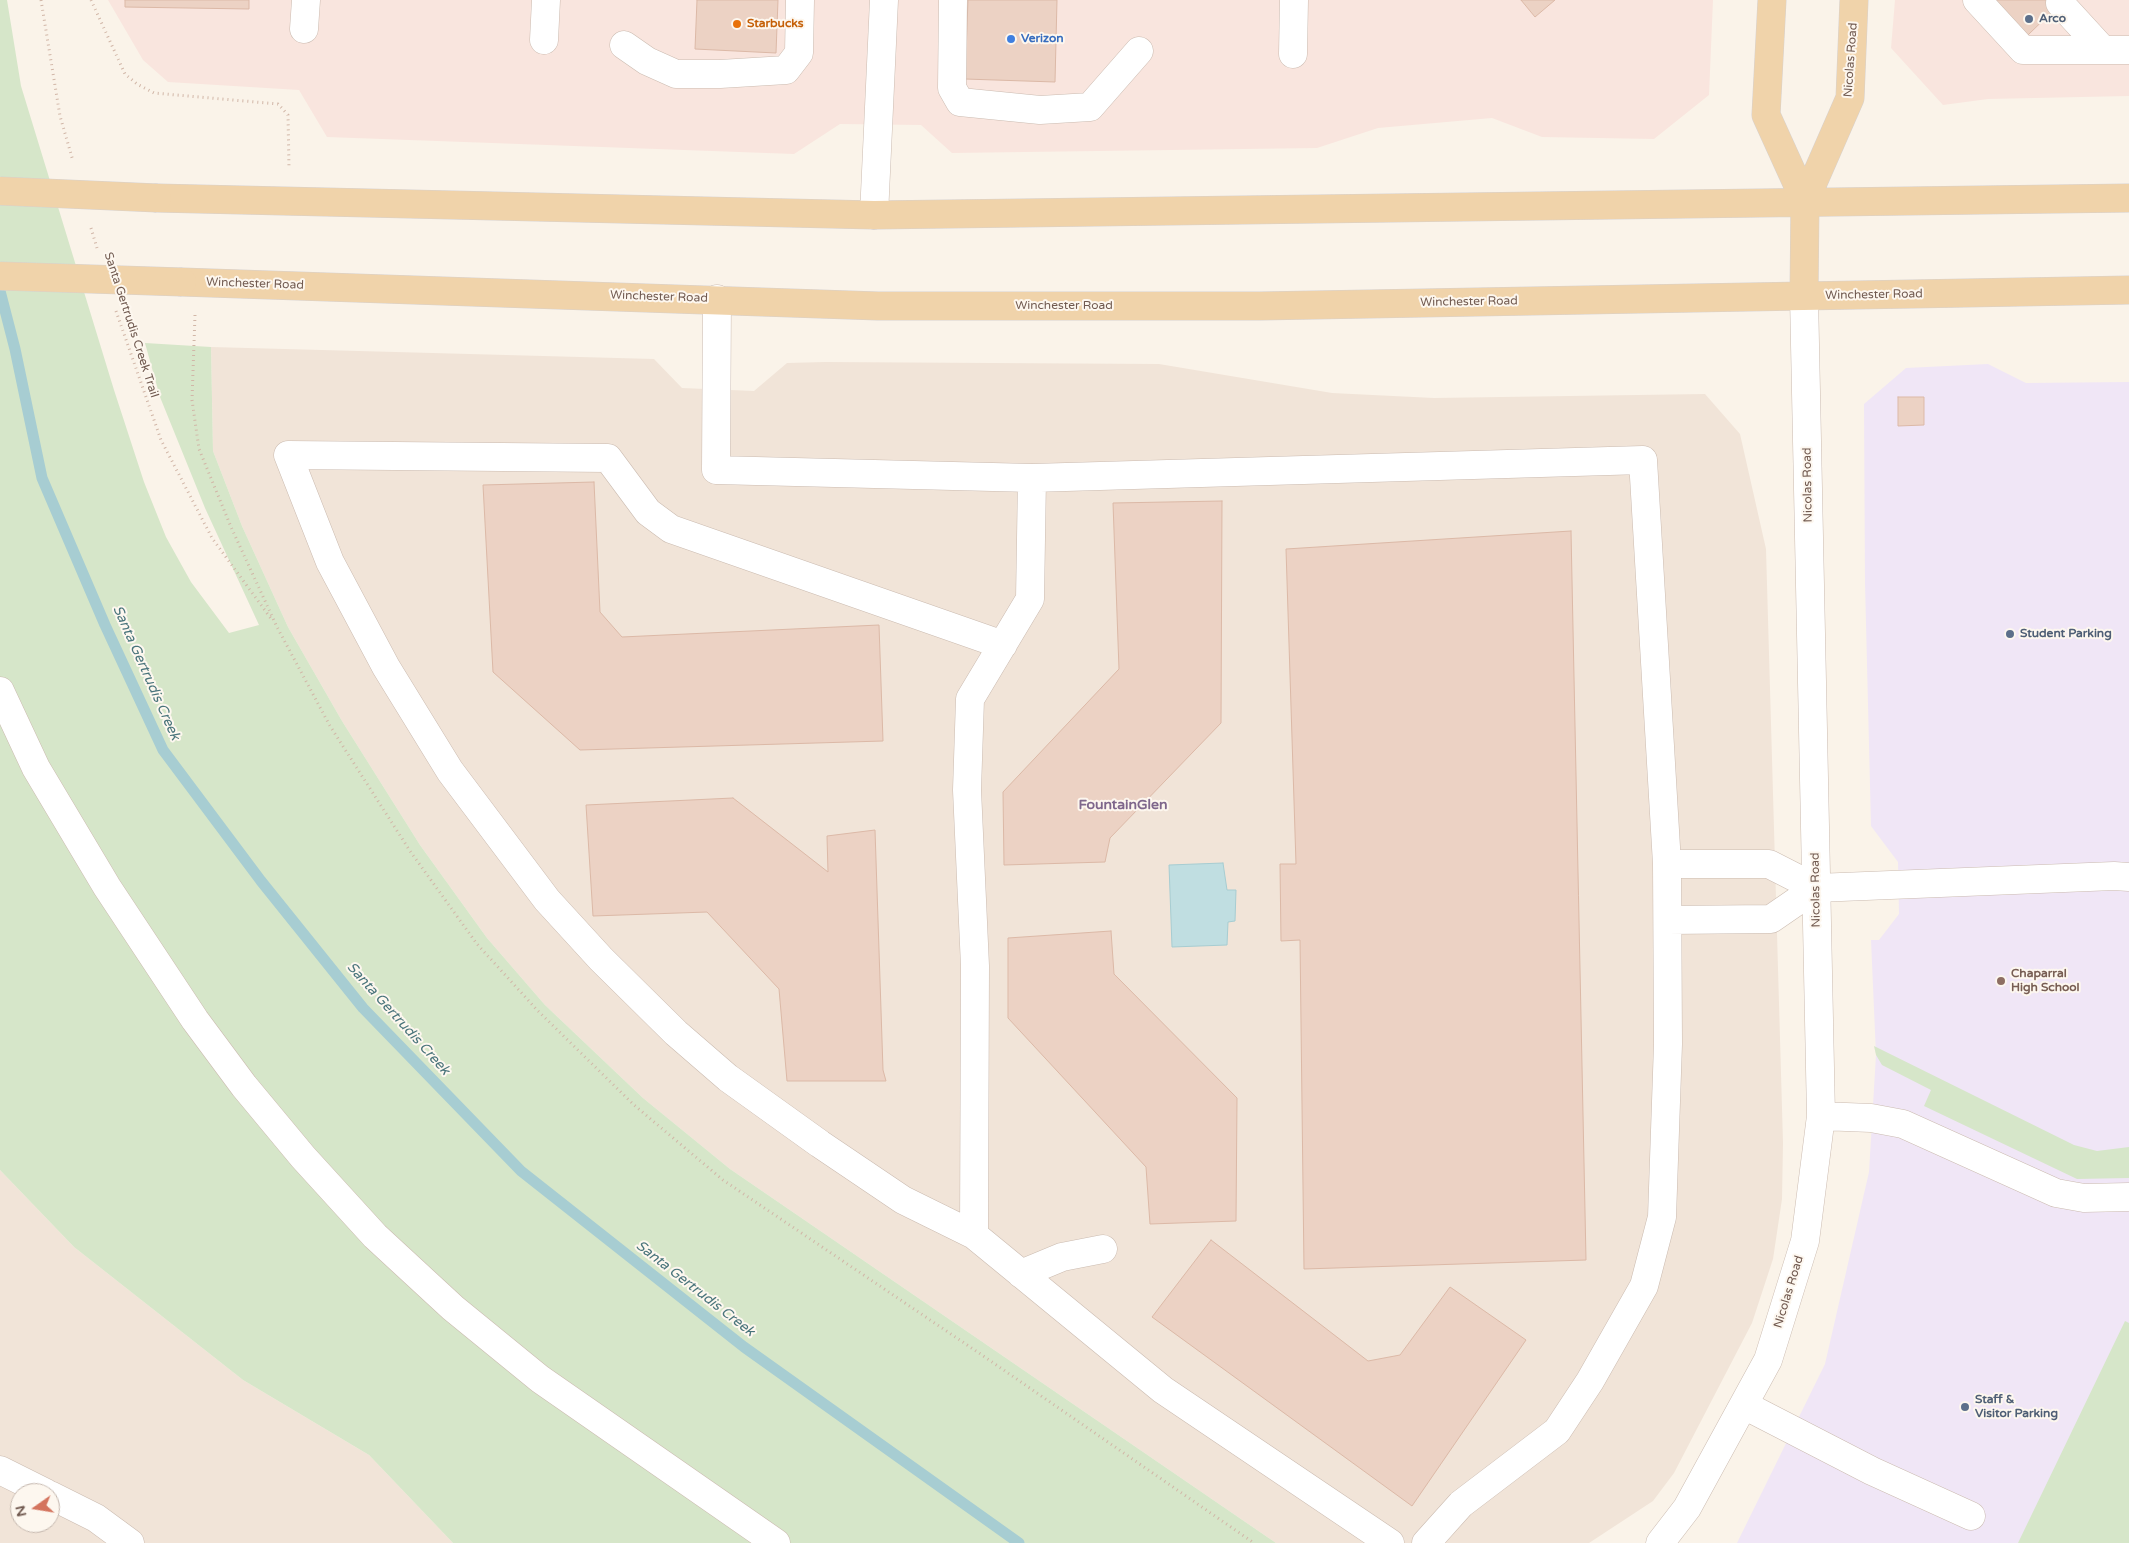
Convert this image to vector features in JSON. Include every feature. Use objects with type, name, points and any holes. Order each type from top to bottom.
[{"type":"main road","name":"Nicolas Road","points":[[1772,0],[1766,115],[1805,201]]},
{"type":"main road","name":"Nicolas Road","points":[[1804,296],[1805,201],[1850,98],[1854,0]]},
{"type":"main road","points":[[0,191],[157,198],[874,215],[2129,198]]},
{"type":"main road","name":"Winchester Road","points":[[0,276],[878,306],[1260,306],[2129,290]]},
{"type":"street","points":[[304,30],[306,0]]},
{"type":"street","points":[[544,40],[546,0]]},
{"type":"street","points":[[624,45],[647,61],[676,74],[720,74],[786,70],[799,53],[800,0]]},
{"type":"street","points":[[874,215],[884,0]]},
{"type":"street","points":[[953,0],[952,88],[960,102],[1040,110],[1090,107],[1138,51]]},
{"type":"street","points":[[1293,54],[1294,0]]},
{"type":"street","points":[[1977,0],[2023,50],[2116,50]]},
{"type":"street","points":[[2060,3],[2116,50]]},
{"type":"street","name":"Nicolas Road","points":[[1660,1543],[1688,1508],[1768,1360],[1805,1241],[1821,1116],[1804,296]]},
{"type":"street","points":[[717,299],[716,470],[1032,478],[1643,460],[1667,864],[1668,1054],[1662,1216],[1644,1286],[1590,1381],[1557,1431],[1461,1504],[1426,1543]]},
{"type":"street","points":[[1003,644],[671,529],[648,512],[608,458],[288,455],[330,562],[386,667],[450,771],[547,900],[614,972],[676,1033],[728,1078],[820,1144],[903,1200],[974,1235],[1163,1390],[1390,1543]]},
{"type":"street","points":[[974,1235],[975,966],[967,790],[970,699],[1030,599],[1032,478]]},
{"type":"street","points":[[0,691],[36,768],[107,887],[195,1020],[244,1086],[304,1157],[375,1236],[453,1308],[540,1379],[776,1543]]},
{"type":"street","points":[[1667,864],[1769,864],[1816,888],[2106,876],[2129,878]]},
{"type":"street","points":[[1668,920],[1771,919],[1816,888]]},
{"type":"street","points":[[1821,1116],[1871,1118],[1903,1124],[2056,1193],[2084,1198],[2129,1198]]},
{"type":"street","points":[[1021,1274],[1062,1257],[1103,1249]]},
{"type":"street","points":[[1744,1404],[1872,1471],[1970,1516]]},
{"type":"street","points":[[0,1470],[26,1483]]},
{"type":"street","points":[[60,1500],[96,1518],[130,1543]]},
{"type":"path","points":[[41,0],[60,116],[75,171]]},
{"type":"path","points":[[91,0],[126,74],[137,84],[154,93],[278,104],[288,115],[290,201]]},
{"type":"path","name":"Santa Gertrudis Creek Trail","points":[[90,225],[98,252]]},
{"type":"path","name":"Santa Gertrudis Creek Trail","points":[[114,306],[161,440],[212,538],[277,627]]},
{"type":"shaded area","points":[[108,0],[1713,0],[1709,95],[1654,139],[1542,137],[1492,118],[1378,128],[1317,148],[952,153],[921,125],[840,124],[794,154],[327,137],[299,90],[168,82],[143,60]]},
{"type":"shaded area","points":[[1895,0],[2129,0],[2129,96],[1988,99],[1943,105],[1891,48]]},
{"type":"shaded area","name":"FountainGlen","points":[[211,347],[654,359],[682,388],[754,391],[787,363],[825,362],[1159,364],[1332,393],[1434,398],[1705,394],[1740,434],[1766,549],[1783,1143],[1782,1199],[1773,1259],[1752,1323],[1674,1473],[1653,1501],[1589,1543],[1276,1543],[730,1169],[643,1098],[545,1005],[487,938],[420,845],[342,721],[288,627],[242,526],[213,451]]},
{"type":"shaded area","name":"Chaparral High School","points":[[1988,364],[2026,383],[2129,382],[2129,1543],[1737,1543],[1825,1364],[1869,1172],[1876,1055],[1871,940],[1879,940],[1899,914],[1898,862],[1871,826],[1865,583],[1864,404],[1906,368]]},
{"type":"shaded area","points":[[0,1170],[74,1247],[243,1380],[369,1455],[453,1543],[0,1543]]},
{"type":"green space","points":[[0,0],[7,0],[21,86],[144,482],[166,537],[191,582],[229,633],[259,625],[205,508],[160,397],[145,343],[211,347],[213,451],[242,526],[288,627],[342,721],[420,845],[487,938],[545,1005],[643,1098],[730,1169],[1276,1543],[453,1543],[369,1455],[243,1380],[74,1247],[0,1170]]},
{"type":"green space","points":[[1874,1046],[2074,1145],[2097,1151],[2129,1147],[2129,1178],[2077,1179],[1924,1106],[1931,1090],[1882,1065],[1876,1055]]},
{"type":"green space","points":[[2125,1321],[2129,1323],[2129,1543],[2018,1543]]},
{"type":"water","points":[[1223,863],[1227,890],[1236,890],[1235,921],[1228,922],[1227,945],[1172,947],[1169,865]]},
{"type":"building","points":[[125,0],[249,0],[249,9],[125,7]]},
{"type":"building","name":"Starbucks","points":[[697,0],[778,0],[776,53],[695,49]]},
{"type":"building","name":"Verizon","points":[[968,0],[1057,0],[1055,82],[965,79]]},
{"type":"building","points":[[1521,0],[1555,0],[1535,17]]},
{"type":"building","name":"Arco","points":[[1995,0],[2064,0],[2028,35]]},
{"type":"building","points":[[1898,397],[1924,397],[1924,425],[1898,426]]},
{"type":"building","points":[[594,482],[600,612],[622,637],[879,625],[883,741],[580,750],[493,672],[483,485]]},
{"type":"building","points":[[1222,501],[1221,723],[1110,838],[1105,862],[1004,865],[1003,792],[1119,669],[1113,503]]},
{"type":"building","points":[[1571,531],[1586,1260],[1304,1269],[1300,940],[1281,941],[1280,864],[1296,864],[1286,549]]},
{"type":"building","points":[[733,798],[828,872],[827,836],[875,830],[883,1070],[886,1081],[787,1081],[779,989],[707,912],[593,916],[586,805]]},
{"type":"building","points":[[1111,931],[1114,974],[1237,1098],[1236,1221],[1150,1224],[1146,1167],[1008,1018],[1008,938]]},
{"type":"building","points":[[1211,1240],[1368,1361],[1400,1355],[1450,1287],[1526,1340],[1412,1506],[1152,1317]]},
{"type":"waterway","name":"Santa Gertrudis Creek","points":[[0,291],[15,349],[42,478],[105,625],[163,750],[261,881],[363,1008],[521,1171],[744,1347],[1019,1543]]},
{"type":"place","name":"Arco","points":[[2029,19]]},
{"type":"place","name":"Starbucks","points":[[737,24]]},
{"type":"place","name":"Verizon","points":[[1011,39]]},
{"type":"place","name":"Student Parking","points":[[2010,634]]},
{"type":"place","name":"Chaparral High School","points":[[2001,981]]},
{"type":"place","name":"Staff & Visitor Parking","points":[[1965,1407]]},
{"type":"district","name":"FountainGlen","points":[[1123,805]]}]
